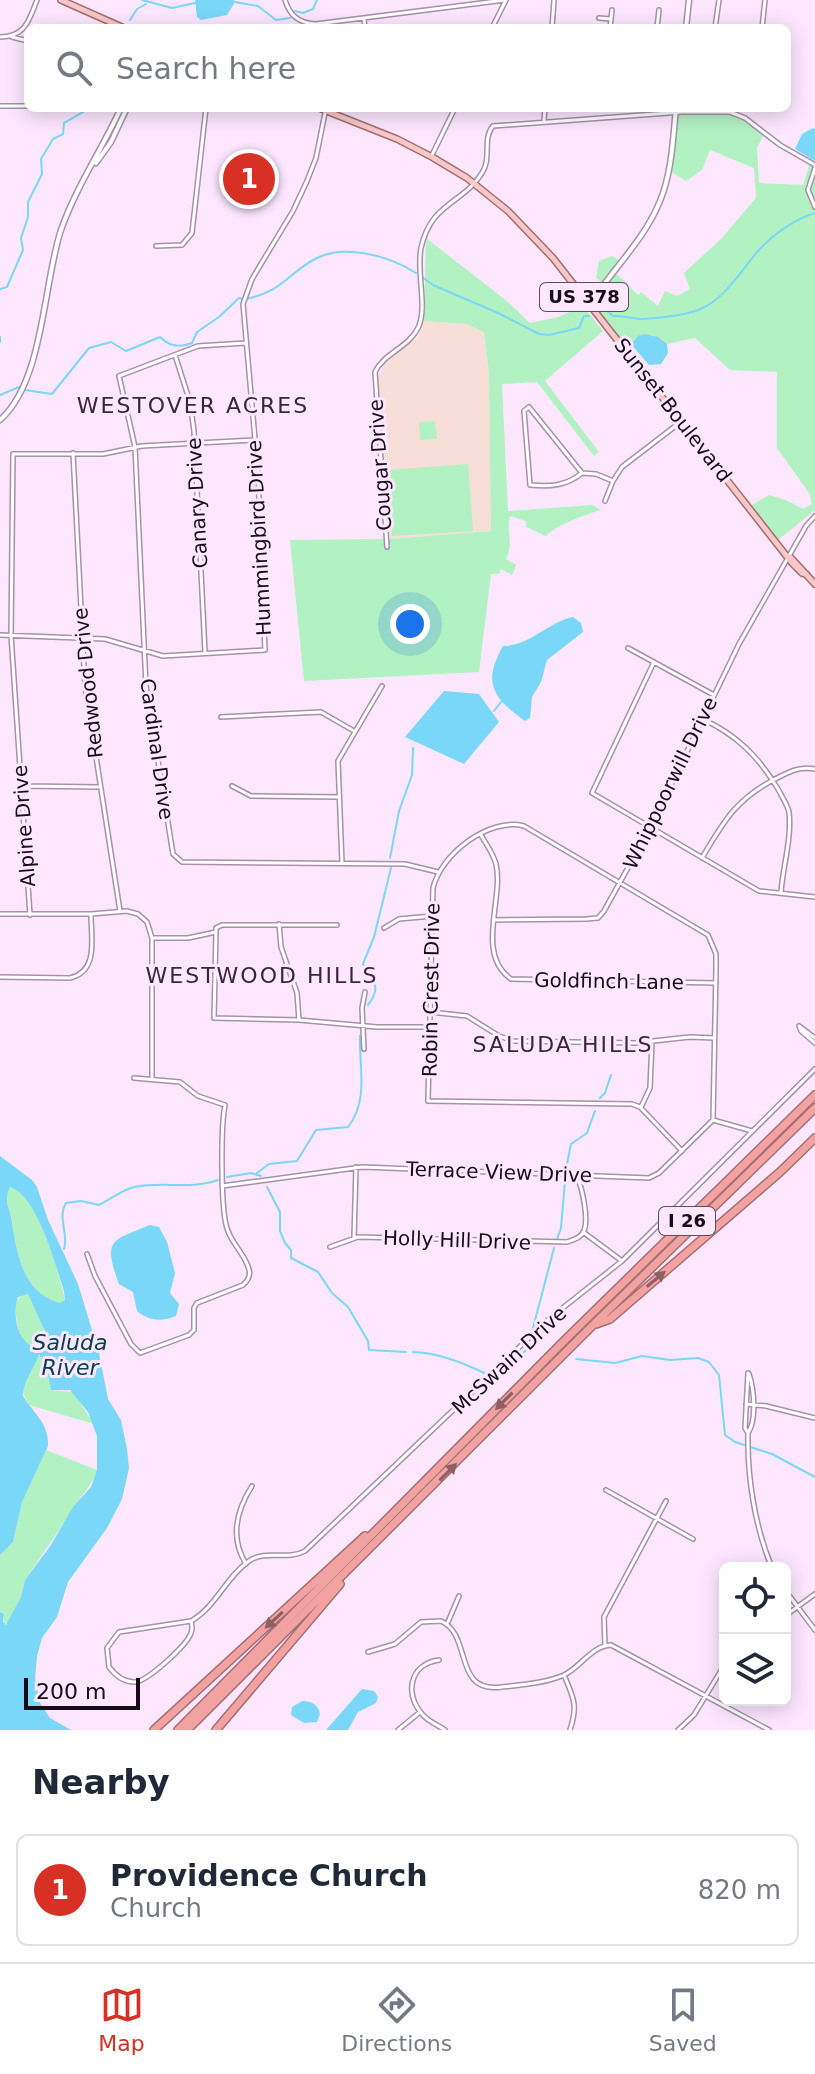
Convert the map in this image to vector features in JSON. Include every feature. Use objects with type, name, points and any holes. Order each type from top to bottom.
[{"type":"highway","name":"I 26","points":[[178,1730],[319,1591],[558,1346],[815,1095]]},
{"type":"highway","name":"I 26","points":[[187,1730],[815,1108]]},
{"type":"highway","points":[[594,1324],[610,1319],[815,1138]]},
{"type":"highway","points":[[154,1730],[413,1492]]},
{"type":"highway","points":[[216,1730],[392,1526]]},
{"type":"main road","points":[[61,0],[115,24]]},
{"type":"main road","name":"Sunset Boulevard","points":[[330,112],[432,157],[473,183],[520,222],[590,304],[795,566],[815,584]]},
{"type":"street","points":[[27,24],[37,0]]},
{"type":"street","points":[[285,0],[292,15],[306,23],[331,24],[505,0]]},
{"type":"street","points":[[494,24],[505,0]]},
{"type":"street","points":[[552,24],[554,0]]},
{"type":"street","points":[[686,24],[689,0]]},
{"type":"street","points":[[716,24],[719,0]]},
{"type":"street","points":[[762,24],[765,0]]},
{"type":"street","points":[[610,24],[612,10]]},
{"type":"street","points":[[657,24],[659,10]]},
{"type":"street","points":[[599,18],[611,19]]},
{"type":"street","points":[[364,19],[365,24]]},
{"type":"street","points":[[11,37],[24,30]]},
{"type":"street","points":[[0,37],[24,40]]},
{"type":"street","points":[[0,106],[24,106]]},
{"type":"street","points":[[0,420],[22,391],[41,326],[49,273],[62,228],[119,112]]},
{"type":"street","points":[[92,168],[111,142],[125,112]]},
{"type":"street","points":[[156,246],[182,245],[190,237],[206,112]]},
{"type":"street","name":"Hummingbird Drive","points":[[205,653],[265,650],[258,473],[243,304],[247,288],[291,215],[307,181],[316,158],[323,112]]},
{"type":"street","points":[[432,157],[453,112]]},
{"type":"street","points":[[544,120],[545,112]]},
{"type":"street","points":[[473,183],[486,163],[488,135],[493,126],[650,112]]},
{"type":"street","points":[[590,304],[659,204],[667,177],[676,112]]},
{"type":"street","points":[[723,112],[740,115],[815,167],[808,190],[815,207]]},
{"type":"street","name":"Cougar Drive","points":[[387,547],[375,372],[381,363],[412,337],[420,325],[419,257],[429,224],[441,209],[473,183]]},
{"type":"street","points":[[175,355],[198,346],[245,343]]},
{"type":"street","name":"Cardinal Drive","points":[[175,355],[119,376],[135,447],[150,717],[174,858],[182,862],[412,864],[438,872]]},
{"type":"street","name":"Canary Drive","points":[[175,355],[190,402],[205,653]]},
{"type":"street","points":[[582,473],[529,407],[524,411],[530,485],[566,484],[582,473],[596,474],[613,481]]},
{"type":"street","points":[[605,501],[622,467],[682,421]]},
{"type":"street","points":[[73,453],[103,454],[135,447],[254,440]]},
{"type":"street","name":"Alpine Drive","points":[[30,915],[11,635],[11,458],[16,452],[73,453]]},
{"type":"street","name":"Redwood Drive","points":[[73,453],[85,686],[120,911]]},
{"type":"street","name":"Whippoorwill Drive","points":[[494,920],[598,918],[604,911],[650,828],[714,695],[806,526],[815,516]]},
{"type":"street","points":[[0,635],[115,640],[163,656],[205,653]]},
{"type":"street","points":[[628,648],[714,695]]},
{"type":"street","points":[[654,662],[592,793],[759,891],[815,897]]},
{"type":"street","points":[[342,863],[338,761],[382,686]]},
{"type":"street","points":[[221,717],[321,712],[354,731]]},
{"type":"street","points":[[702,719],[722,728],[747,747],[773,780],[788,809],[781,894]]},
{"type":"street","points":[[702,858],[733,809],[750,793],[799,768],[815,769]]},
{"type":"street","points":[[22,786],[100,787]]},
{"type":"street","points":[[232,786],[251,796],[339,797]]},
{"type":"street","points":[[438,872],[451,854],[481,835],[507,824],[524,826],[708,935],[716,954],[713,1120],[753,1132]]},
{"type":"street","name":"Goldfinch Lane","points":[[481,835],[496,867],[496,958],[501,971],[511,979],[716,983]]},
{"type":"street","name":"Robin Crest Drive","points":[[438,872],[433,888],[428,1101],[632,1104],[640,1107]]},
{"type":"street","points":[[0,914],[120,911],[132,912],[143,918],[150,927],[152,938],[152,1079]]},
{"type":"street","points":[[0,977],[70,978],[81,974],[91,960],[91,914]]},
{"type":"street","points":[[384,928],[399,919],[432,916]]},
{"type":"street","points":[[279,924],[281,947],[297,993],[299,1020]]},
{"type":"street","points":[[337,925],[222,925],[216,928],[214,1018],[430,1027]]},
{"type":"street","points":[[152,938],[188,938],[216,932]]},
{"type":"street","points":[[364,1049],[362,1008],[365,992]]},
{"type":"street","points":[[430,1012],[467,1016],[513,1041],[716,1038]]},
{"type":"street","points":[[815,1038],[799,1026],[815,1043]]},
{"type":"street","points":[[652,1041],[650,1088],[640,1107],[682,1151]]},
{"type":"street","name":"McSwain Drive","points":[[246,1564],[258,1557],[291,1557],[305,1551],[550,1318],[622,1261],[815,1069]]},
{"type":"street","points":[[87,1254],[95,1276],[136,1351],[150,1351],[189,1335],[194,1330],[194,1308],[197,1303],[249,1280],[246,1261],[227,1230],[222,1206],[225,1105],[198,1096],[180,1082],[134,1078]]},
{"type":"street","name":"Terrace View Drive","points":[[222,1186],[356,1167],[649,1178],[659,1173],[713,1120]]},
{"type":"street","points":[[354,1238],[356,1167]]},
{"type":"street","points":[[577,1175],[584,1198],[583,1232],[622,1261]]},
{"type":"street","name":"Holly Hill Drive","points":[[330,1247],[354,1238],[560,1243],[573,1240],[583,1232]]},
{"type":"street","points":[[748,1433],[752,1427],[753,1405],[752,1381],[748,1373],[745,1428],[761,1536],[770,1562]]},
{"type":"street","points":[[746,1404],[815,1418]]},
{"type":"street","points":[[191,1621],[192,1631],[187,1641],[146,1679],[125,1681],[109,1667],[107,1648],[119,1632],[191,1621],[206,1611],[246,1564],[239,1553],[237,1515],[252,1486]]},
{"type":"street","points":[[606,1490],[693,1539]]},
{"type":"street","points":[[605,1645],[604,1617],[666,1501]]},
{"type":"street","points":[[791,1611],[815,1594]]},
{"type":"street","points":[[447,1623],[459,1596]]},
{"type":"street","points":[[791,1597],[815,1630]]},
{"type":"street","points":[[368,1652],[395,1644],[414,1626],[427,1619],[447,1623],[457,1633],[467,1672],[482,1685],[497,1688],[564,1675],[605,1645],[620,1648],[769,1730]]},
{"type":"street","points":[[439,1660],[427,1664],[410,1681],[412,1697],[420,1712],[445,1730]]},
{"type":"street","points":[[680,1729],[694,1715],[719,1674]]},
{"type":"street","points":[[564,1675],[576,1709],[570,1730]]},
{"type":"street","points":[[398,1730],[420,1712]]},
{"type":"shaded area","points":[[424,321],[467,324],[484,331],[489,373],[492,531],[390,539],[376,382],[385,362],[418,337]]},
{"type":"green space","points":[[676,112],[740,115],[765,133],[757,148],[759,183],[803,185],[810,163],[815,165],[815,510],[777,541],[749,507],[769,495],[803,509],[812,504],[809,493],[777,448],[777,372],[730,370],[695,338],[667,344],[652,335],[635,339],[625,349],[594,309],[607,300],[614,307],[630,304],[596,278],[599,261],[612,256],[621,261],[614,271],[638,295],[641,292],[658,306],[665,291],[677,296],[690,289],[684,273],[721,239],[756,198],[754,168],[710,150],[702,170],[686,181],[668,170]]},
{"type":"green space","points":[[426,238],[507,301],[530,323],[558,317],[583,306],[603,331],[545,381],[599,452],[594,456],[537,382],[502,384],[508,511],[593,505],[601,510],[563,524],[546,536],[526,527],[526,521],[510,516],[506,559],[516,565],[512,575],[501,569],[499,574],[491,574],[479,672],[304,681],[290,540],[390,539],[491,531],[489,373],[484,332],[467,324],[424,321]]},
{"type":"green space","points":[[435,421],[437,439],[420,440],[419,422]]},
{"type":"green space","points":[[468,464],[473,531],[392,536],[387,470]]},
{"type":"green space","points":[[10,1186],[30,1204],[45,1234],[64,1295],[65,1300],[60,1304],[36,1289],[22,1268],[7,1201]]},
{"type":"green space","points":[[23,1294],[28,1294],[31,1299],[44,1329],[45,1342],[36,1347],[23,1340],[16,1318],[16,1301]]},
{"type":"green space","points":[[39,1354],[51,1390],[73,1392],[94,1424],[29,1405],[24,1385]]},
{"type":"green space","points":[[46,1450],[97,1470],[25,1580],[21,1597],[4,1625],[4,1614],[0,1612],[0,1555],[13,1542],[22,1502]]},
{"type":"water","points":[[195,0],[235,2],[227,15],[201,20],[197,17]]},
{"type":"water","points":[[813,128],[815,161],[795,149],[802,134]]},
{"type":"water","points":[[638,336],[658,337],[667,344],[668,353],[661,364],[649,365],[631,344]]},
{"type":"water","points":[[573,617],[581,623],[583,632],[547,660],[541,682],[532,697],[530,718],[525,721],[505,705],[494,689],[493,670],[503,646],[522,642]]},
{"type":"water","points":[[444,691],[479,694],[499,722],[464,764],[405,737]]},
{"type":"water","name":"Saluda River","points":[[0,1156],[37,1187],[48,1220],[78,1284],[99,1353],[108,1399],[121,1420],[127,1449],[129,1468],[122,1499],[107,1528],[68,1582],[57,1617],[42,1638],[37,1656],[35,1678],[40,1703],[50,1718],[71,1730],[0,1730],[0,1612],[4,1614],[3,1622],[6,1625],[21,1597],[25,1580],[51,1545],[73,1507],[91,1487],[97,1470],[97,1436],[88,1412],[70,1390],[51,1390],[39,1354],[25,1384],[23,1396],[46,1431],[48,1446],[22,1502],[13,1542],[0,1555]],"holes":[[[10,1187],[29,1203],[44,1233],[64,1291],[65,1300],[60,1303],[47,1298],[28,1280],[19,1256],[7,1202]],[[28,1294],[45,1331],[45,1342],[36,1347],[24,1340],[16,1319],[18,1297]]]},
{"type":"water","points":[[150,1225],[159,1227],[167,1242],[175,1273],[170,1293],[179,1304],[176,1316],[166,1319],[150,1319],[137,1311],[133,1292],[119,1284],[111,1258],[111,1250],[118,1239]]},
{"type":"water","points":[[362,1689],[374,1691],[378,1697],[376,1703],[358,1712],[348,1730],[326,1730]]},
{"type":"water","points":[[302,1701],[316,1705],[320,1714],[317,1722],[304,1723],[291,1715],[292,1707]]},
{"type":"waterway","points":[[142,0],[172,8],[195,3]]},
{"type":"waterway","points":[[295,11],[303,13],[313,9],[317,0]]},
{"type":"waterway","points":[[235,2],[258,6],[276,20],[290,18]]},
{"type":"waterway","points":[[130,20],[137,9],[146,4]]},
{"type":"waterway","points":[[0,289],[7,287],[23,250],[21,238],[28,217],[28,202],[42,174],[41,159],[53,139],[63,134],[64,123],[83,112]]},
{"type":"waterway","points":[[606,310],[613,316],[643,319],[679,315],[707,306],[724,292],[771,238],[815,213]]},
{"type":"waterway","points":[[246,299],[268,292],[315,259],[339,252],[380,257],[416,273]]},
{"type":"waterway","points":[[422,277],[539,334],[549,335],[579,328],[584,316],[589,316]]},
{"type":"waterway","points":[[25,390],[52,394],[89,348],[111,342],[126,351],[160,337],[175,345],[192,343],[197,332],[239,298],[243,299]]},
{"type":"waterway","points":[[0,337],[0,342]]},
{"type":"waterway","points":[[0,395],[19,387]]},
{"type":"waterway","points":[[494,711],[501,702]]},
{"type":"waterway","points":[[390,858],[399,811],[412,775],[413,748]]},
{"type":"waterway","points":[[368,1005],[375,988],[363,964],[374,937],[391,868]]},
{"type":"waterway","points":[[257,1173],[269,1164],[297,1161],[316,1130],[348,1127],[355,1117],[361,1095],[360,1036]]},
{"type":"waterway","points":[[600,1098],[611,1075]]},
{"type":"waterway","points":[[566,1169],[571,1144],[587,1133],[595,1111]]},
{"type":"waterway","points":[[227,1177],[251,1173],[261,1176]]},
{"type":"waterway","points":[[64,1249],[63,1214],[66,1203],[81,1201],[99,1205],[134,1187],[218,1180]]},
{"type":"waterway","points":[[557,1239],[561,1228],[565,1181]]},
{"type":"waterway","points":[[267,1187],[280,1212],[280,1231],[291,1250],[291,1258],[318,1272],[332,1293],[348,1307],[368,1341],[369,1350],[406,1352]]},
{"type":"waterway","points":[[533,1328],[554,1248]]},
{"type":"waterway","points":[[413,1352],[446,1358],[497,1379],[537,1339],[545,1339]]},
{"type":"waterway","points":[[576,1359],[615,1363],[642,1356],[670,1360],[698,1358],[709,1362],[719,1375],[725,1435],[735,1442],[772,1454],[815,1477]]},
{"type":"place","name":"Providence Church","points":[[249,179]]},
{"type":"district","name":"WESTOVER ACRES","points":[[193,405]]},
{"type":"district","name":"WESTWOOD HILLS","points":[[262,975]]},
{"type":"district","name":"SALUDA HILLS","points":[[563,1044]]}]
